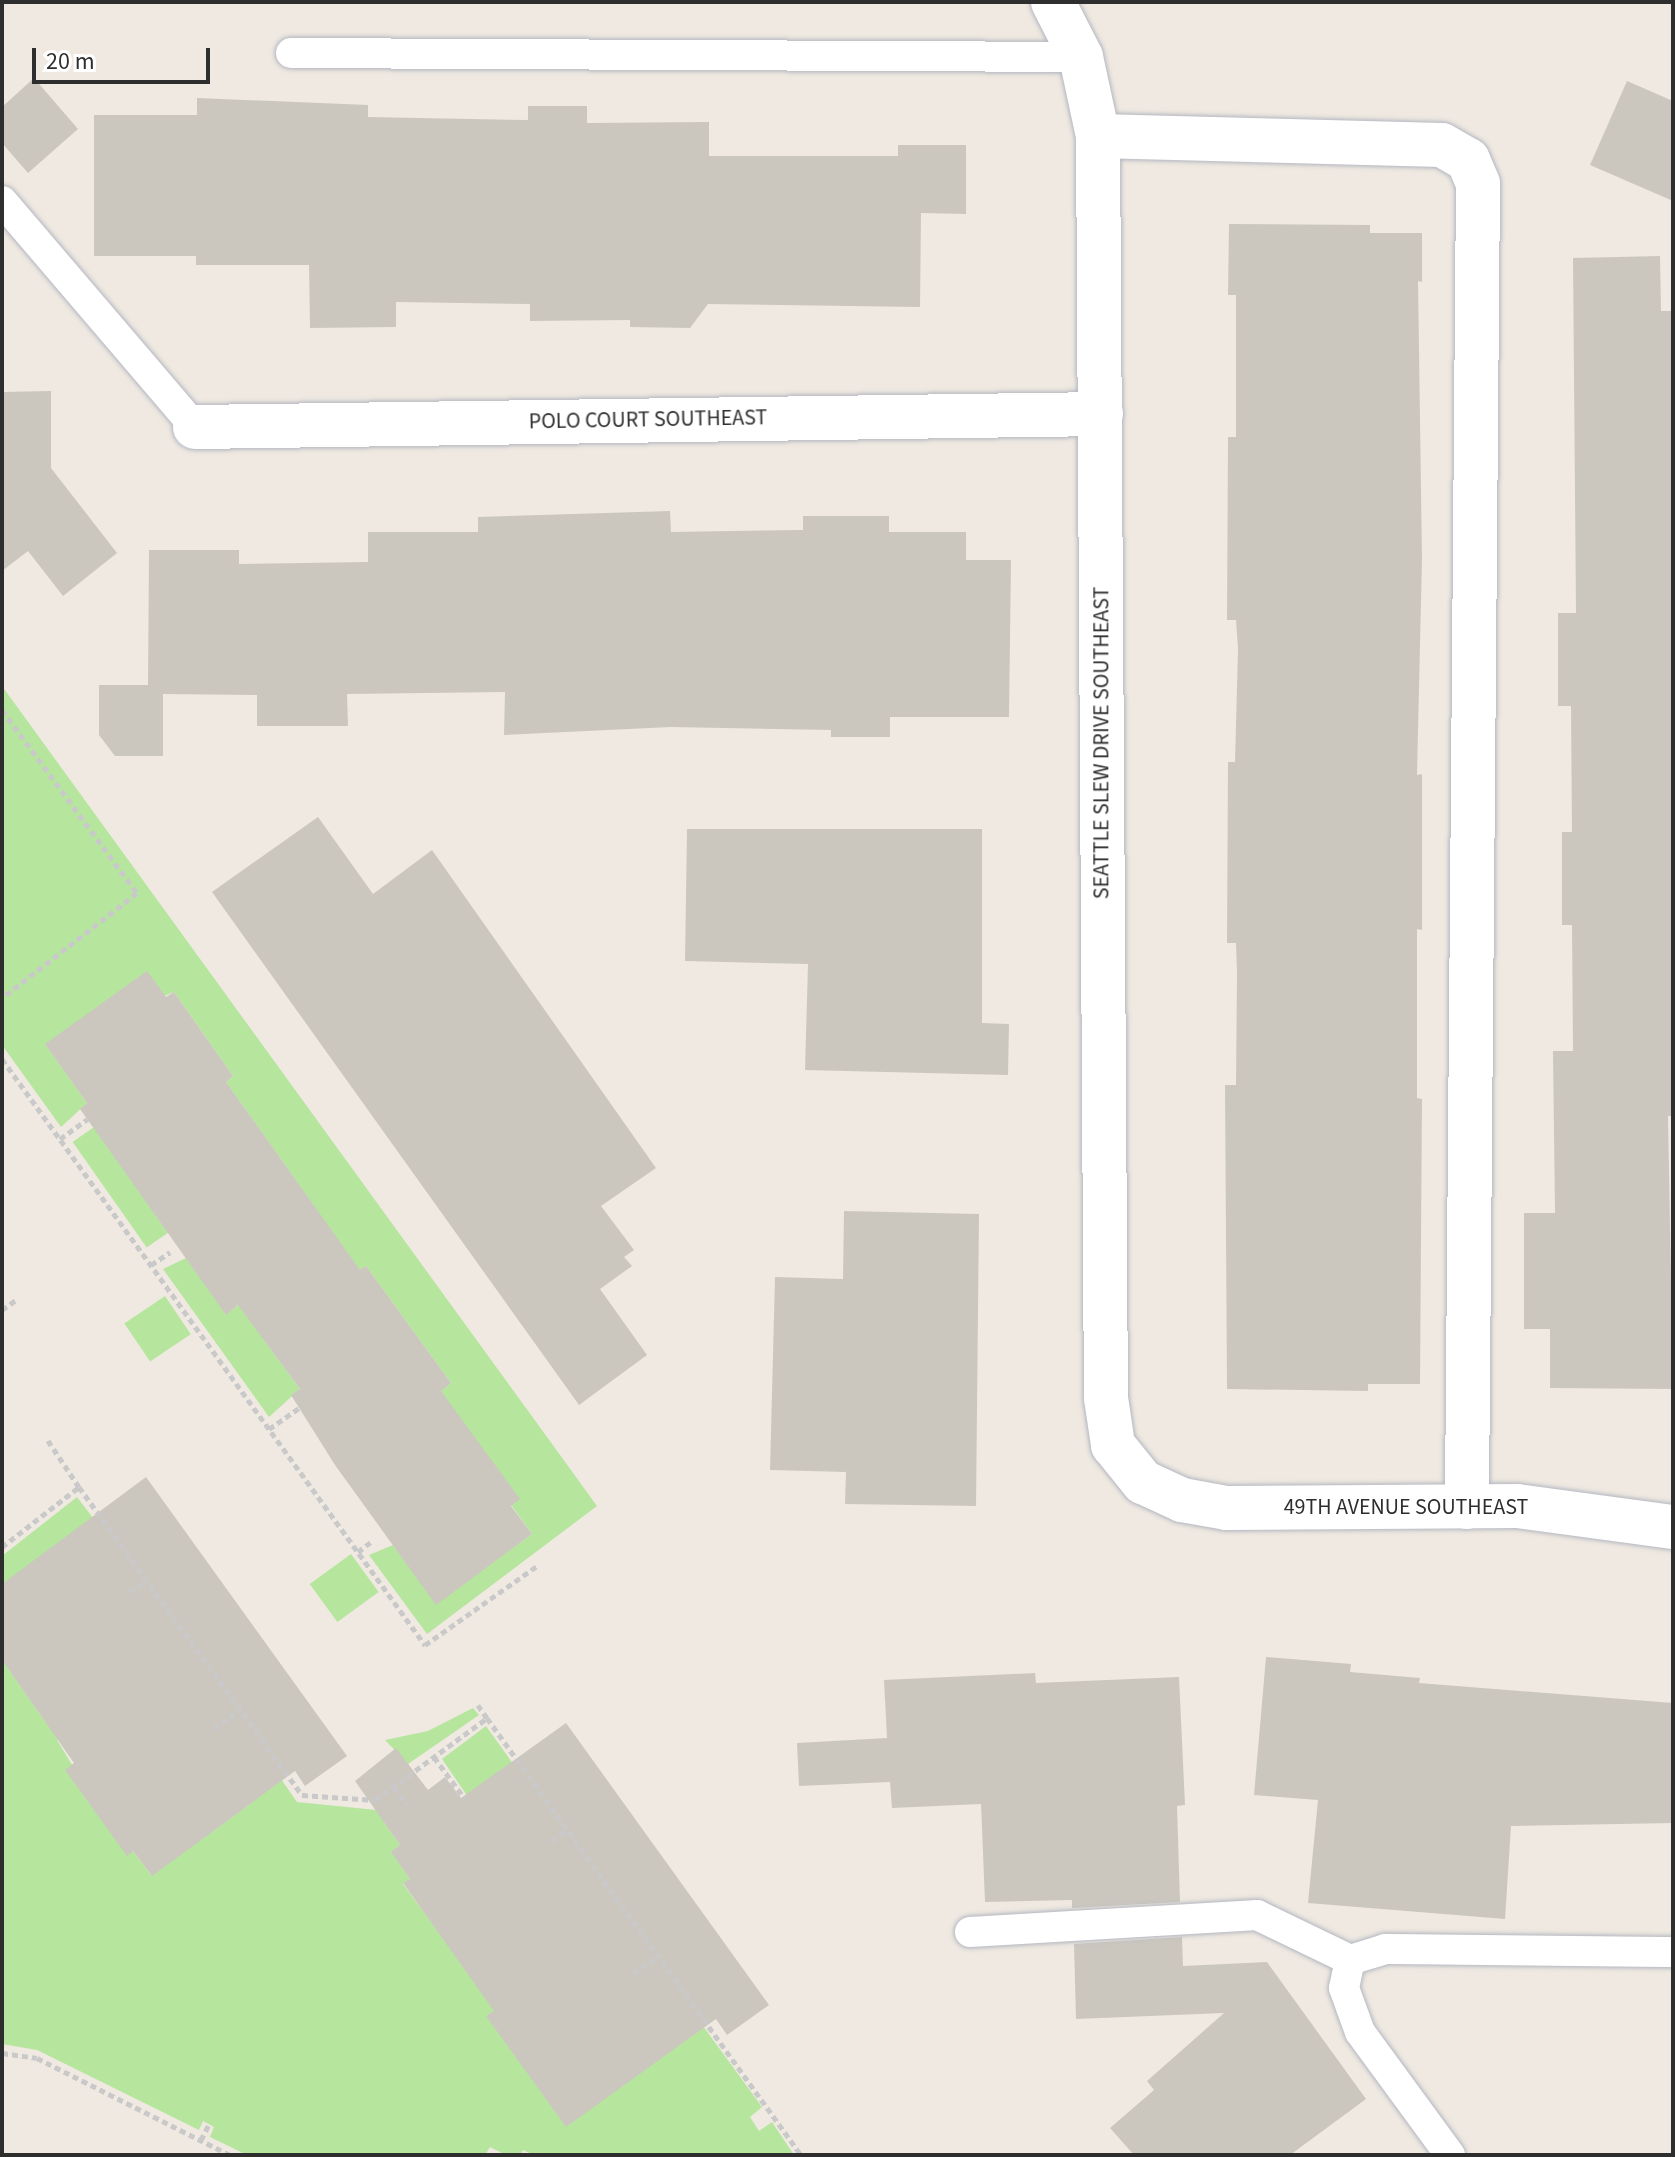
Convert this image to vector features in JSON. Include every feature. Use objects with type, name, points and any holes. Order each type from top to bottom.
[{"type":"street","name":"SEATTLE SLEW DRIVE SOUTHEAST","points":[[1053,2],[1081,57],[1098,136],[1106,1398],[1113,1445],[1143,1482]]},
{"type":"street","points":[[1098,136],[1442,145],[1468,160],[1478,184],[1467,1507]]},
{"type":"street","name":"POLO COURT SOUTHEAST","points":[[195,427],[1101,414]]},
{"type":"street","name":"49TH AVENUE SOUTHEAST","points":[[1143,1482],[1182,1500],[1227,1508],[1555,1509],[1673,1527]]},
{"type":"lane","points":[[291,53],[1081,57]]},
{"type":"lane","points":[[2,201],[195,427]]},
{"type":"lane","points":[[970,1932],[1257,1915],[1350,1960],[1385,1949],[1673,1952]]},
{"type":"lane","points":[[1350,1960],[1344,1988],[1360,2032],[1450,2155]]},
{"type":"path","points":[[2,710],[137,893],[2,998]]},
{"type":"path","points":[[2,1059],[425,1645],[537,1566]]},
{"type":"path","points":[[60,1139],[88,1119]]},
{"type":"path","points":[[151,1265],[170,1252]]},
{"type":"path","points":[[2,1310],[16,1300]]},
{"type":"path","points":[[269,1429],[300,1407]]},
{"type":"path","points":[[47,1439],[302,1795],[375,1800],[487,1718]]},
{"type":"path","points":[[2,1547],[79,1487]]},
{"type":"path","points":[[358,1552],[371,1542]]},
{"type":"path","points":[[130,1592],[147,1581]]},
{"type":"path","points":[[478,1705],[801,2155]]},
{"type":"path","points":[[214,1729],[240,1709]]},
{"type":"path","points":[[434,1757],[465,1799]]},
{"type":"path","points":[[393,1787],[407,1805]]},
{"type":"path","points":[[552,1841],[568,1829]]},
{"type":"path","points":[[633,1974],[659,1955]]},
{"type":"path","points":[[2,2053],[37,2058],[230,2155]]},
{"type":"path","points":[[201,2140],[209,2124]]},
{"type":"green space","points":[[2,686],[597,1506],[427,1634],[369,1555],[393,1545],[436,1604],[532,1534],[433,1397],[451,1383],[366,1266],[264,1340],[300,1389],[269,1417],[163,1269],[186,1258],[226,1314],[327,1242],[317,1210],[226,1082],[233,1076],[174,992],[46,1045],[87,1103],[61,1127],[2,1045]]},
{"type":"green space","points":[[94,1127],[168,1233],[147,1248],[73,1142]]},
{"type":"green space","points":[[165,1296],[191,1334],[150,1362],[124,1323]]},
{"type":"green space","points":[[77,1497],[138,1577],[2,1584],[2,1556]]},
{"type":"green space","points":[[351,1554],[379,1592],[337,1622],[310,1584]]},
{"type":"green space","points":[[2,1660],[45,1721],[65,1734],[57,1740],[127,1855],[133,1851],[151,1875],[253,1802],[240,1720],[297,1802],[396,1812],[384,1822],[400,1845],[392,1852],[410,1879],[403,1884],[496,2010],[487,2016],[660,1967],[762,2107],[750,2117],[759,2131],[772,2122],[794,2155],[534,2155],[523,2150],[520,2155],[506,2155],[490,2147],[485,2155],[247,2155],[210,2137],[214,2127],[203,2121],[199,2130],[37,2050],[2,2044]]},
{"type":"green space","points":[[473,1708],[479,1715],[408,1764],[385,1740],[428,1731]]},
{"type":"green space","points":[[486,1726],[557,1825],[468,1797],[442,1759]]},
{"type":"building","points":[[34,78],[78,129],[28,173],[2,143],[2,107]]},
{"type":"building","points":[[1627,81],[1673,101],[1673,201],[1590,165]]},
{"type":"building","points":[[197,98],[368,105],[368,117],[528,120],[528,106],[587,106],[587,123],[709,122],[709,156],[898,156],[898,145],[966,145],[966,214],[921,213],[920,307],[708,304],[690,328],[630,327],[630,320],[530,321],[530,304],[396,302],[396,327],[310,328],[309,265],[196,265],[196,256],[94,256],[94,115],[197,115]]},
{"type":"building","points":[[1229,224],[1370,225],[1370,233],[1422,233],[1422,282],[1418,281],[1422,558],[1417,775],[1422,774],[1422,930],[1417,929],[1417,1098],[1422,1099],[1420,1384],[1368,1384],[1368,1391],[1227,1389],[1225,1085],[1236,1085],[1237,973],[1236,943],[1227,943],[1228,762],[1235,762],[1238,649],[1236,620],[1227,620],[1228,437],[1236,437],[1236,295],[1228,295]]},
{"type":"building","points":[[1660,256],[1661,311],[1673,311],[1673,1116],[1668,1116],[1673,1389],[1550,1388],[1550,1329],[1524,1329],[1524,1213],[1555,1213],[1553,1051],[1573,1051],[1572,925],[1562,925],[1562,832],[1572,832],[1571,706],[1558,706],[1558,613],[1576,613],[1573,258]]},
{"type":"building","points":[[51,391],[51,468],[117,553],[63,596],[28,551],[2,571],[2,392]]},
{"type":"building","points":[[670,511],[671,532],[803,530],[803,516],[889,516],[889,532],[966,532],[966,560],[1011,560],[1009,717],[890,717],[890,737],[831,737],[831,730],[671,727],[504,735],[505,692],[347,694],[348,726],[257,726],[257,695],[163,694],[163,756],[115,756],[99,735],[99,685],[148,685],[149,550],[239,550],[239,564],[368,562],[368,532],[478,532],[478,517]]},
{"type":"building","points":[[318,817],[373,894],[432,850],[656,1168],[601,1206],[634,1250],[624,1257],[632,1266],[600,1289],[647,1355],[579,1405],[212,892]]},
{"type":"building","points":[[687,829],[982,829],[982,1023],[1009,1024],[1008,1075],[805,1070],[808,964],[685,961]]},
{"type":"building","points":[[147,971],[166,997],[174,992],[233,1076],[226,1082],[360,1270],[366,1266],[451,1383],[441,1391],[520,1499],[511,1506],[532,1534],[436,1605],[335,1465],[291,1395],[300,1389],[238,1305],[226,1315],[80,1109],[87,1103],[45,1044]]},
{"type":"building","points":[[844,1211],[979,1214],[976,1506],[845,1504],[846,1472],[770,1470],[775,1277],[843,1279]]},
{"type":"building","points":[[146,1477],[347,1756],[305,1786],[295,1771],[152,1876],[133,1851],[127,1856],[65,1770],[74,1763],[2,1660],[2,1584]]},
{"type":"building","points":[[1266,1657],[1351,1664],[1350,1672],[1420,1678],[1419,1683],[1673,1703],[1673,1823],[1511,1826],[1505,1919],[1308,1903],[1318,1800],[1254,1795]]},
{"type":"building","points":[[1035,1673],[1036,1683],[1179,1677],[1185,1805],[1177,1806],[1180,1902],[1072,1908],[1072,1900],[985,1902],[981,1804],[892,1808],[890,1782],[799,1786],[797,1743],[887,1738],[884,1680]]},
{"type":"building","points":[[566,1723],[769,2005],[727,2035],[716,2019],[566,2127],[486,2016],[494,2011],[403,1883],[410,1879],[391,1852],[400,1845],[355,1781],[396,1748],[428,1790],[445,1777],[461,1798]]},
{"type":"building","points":[[1182,1937],[1183,1966],[1267,1962],[1366,2099],[1290,2155],[1134,2155],[1110,2128],[1154,2090],[1147,2081],[1224,2013],[1076,2019],[1074,1944]]}]
